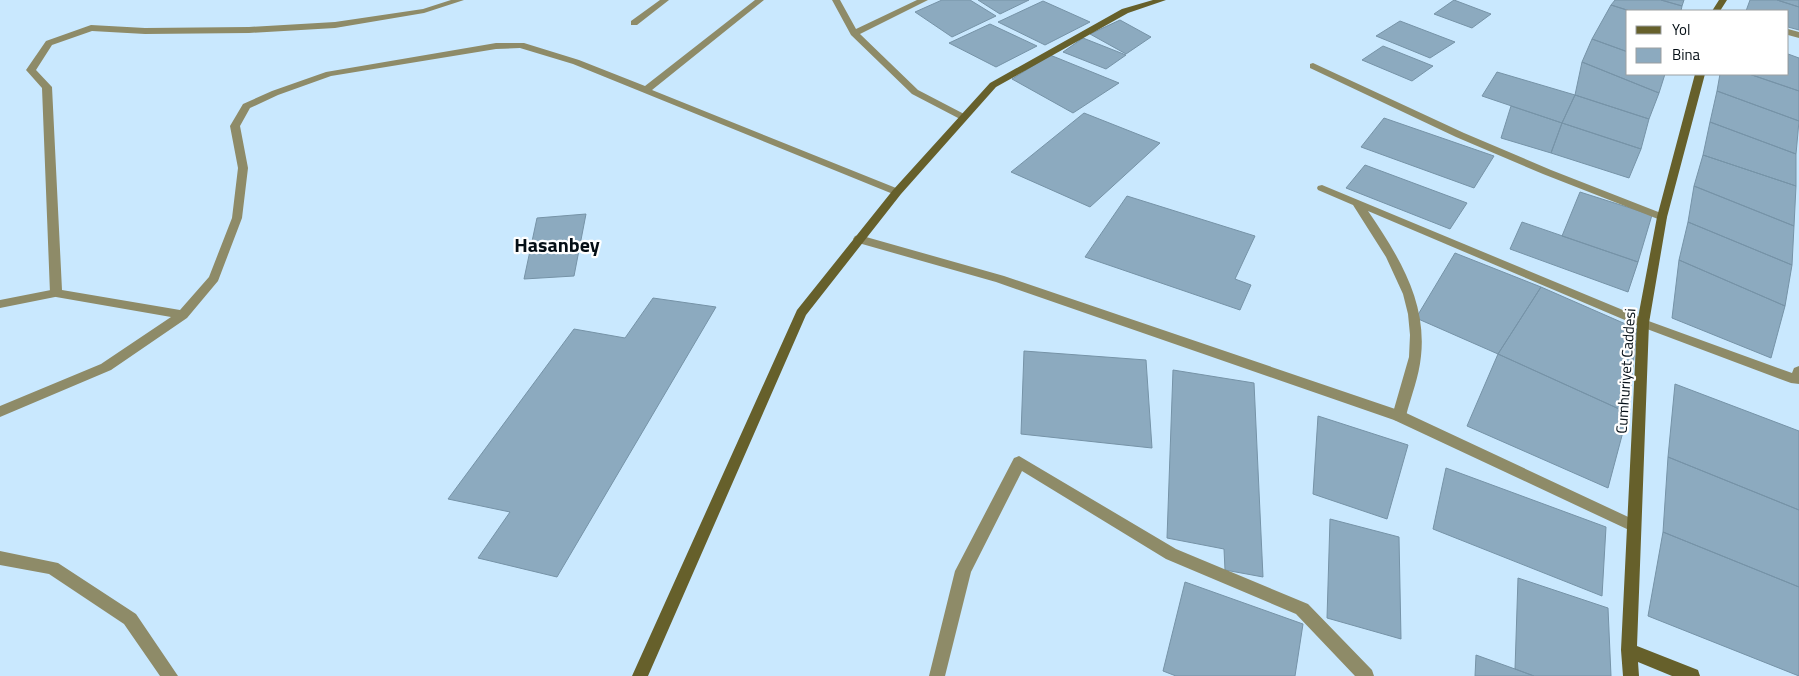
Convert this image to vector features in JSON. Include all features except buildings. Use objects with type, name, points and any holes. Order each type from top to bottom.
[{"type":"main road","points":[[640,676],[801,313],[897,192],[993,85],[1125,11],[1162,0]]},
{"type":"main road","name":"Cumhuriyet Caddesi","points":[[1630,676],[1629,650],[1643,323],[1662,217],[1700,75]]},
{"type":"main road","points":[[1629,650],[1692,676]]},
{"type":"street","points":[[56,293],[47,86],[31,70],[49,43],[91,28],[145,31],[249,30],[336,25],[424,12],[460,0]]},
{"type":"street","points":[[634,23],[665,0]]},
{"type":"street","points":[[646,90],[760,0]]},
{"type":"street","points":[[836,0],[854,32],[915,92],[963,118]]},
{"type":"street","points":[[854,32],[924,0]]},
{"type":"street","points":[[0,412],[106,367],[183,315],[214,278],[237,218],[243,168],[235,126],[246,106],[275,92],[329,74],[496,46],[521,45],[576,62],[897,192]]},
{"type":"street","points":[[1313,66],[1460,135],[1538,169],[1662,217]]},
{"type":"street","points":[[1322,188],[1643,323],[1796,380],[1799,371]]},
{"type":"street","points":[[1357,202],[1393,257],[1411,298],[1415,318],[1415,359],[1399,416]]},
{"type":"street","points":[[859,239],[1000,279],[1399,416],[1634,526]]},
{"type":"street","points":[[0,304],[56,293],[183,315]]},
{"type":"street","points":[[936,676],[963,571],[1018,462],[1171,554],[1302,609],[1366,676]]},
{"type":"street","points":[[0,558],[52,568],[130,619],[170,676]]},
{"type":"district","name":"Hasanbey","points":[[557,245]]}]
